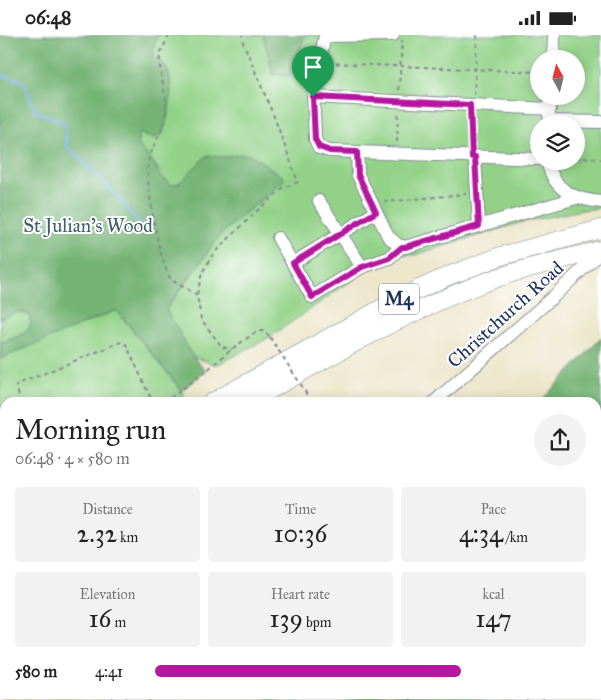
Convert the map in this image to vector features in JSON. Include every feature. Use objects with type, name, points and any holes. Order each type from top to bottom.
[{"type":"highway","name":"M4","points":[[222,397],[396,300],[448,276],[502,256],[601,229]]},
{"type":"highway","name":"M4","points":[[257,397],[369,335],[445,299],[492,280],[601,251]]},
{"type":"street","points":[[393,35],[325,36],[312,87],[315,139],[319,147],[330,151],[530,159]]},
{"type":"street","points":[[553,50],[554,35]]},
{"type":"street","points":[[313,97],[472,105],[549,113],[601,122]]},
{"type":"street","points":[[357,152],[358,175],[388,236],[402,247]]},
{"type":"street","points":[[473,157],[479,226]]},
{"type":"street","points":[[549,170],[555,183],[576,198],[601,202]]},
{"type":"street","points":[[278,237],[312,297],[362,267],[389,258],[402,247],[576,198]]},
{"type":"street","points":[[319,201],[362,267]]},
{"type":"street","points":[[293,263],[340,234],[374,208]]},
{"type":"street","name":"Christchurch Road","points":[[440,397],[554,296],[601,251]]},
{"type":"path","points":[[169,35],[160,56],[166,93],[166,115],[162,130],[148,163],[148,180],[154,219],[166,271],[172,281],[187,287],[197,295]]},
{"type":"path","points":[[232,349],[222,347],[201,319],[197,295],[202,273],[213,254],[260,208],[283,188],[298,182],[275,119],[243,42],[242,35]]},
{"type":"path","points":[[473,157],[472,105],[477,35]]},
{"type":"path","points":[[318,62],[530,72]]},
{"type":"path","points":[[585,158],[601,159]]},
{"type":"path","points":[[374,208],[476,193]]},
{"type":"path","points":[[172,397],[257,331],[264,331],[270,337],[308,397]]},
{"type":"path","points":[[19,397],[16,387],[18,384],[122,342],[126,344],[150,397]]},
{"type":"green space","name":"St Julian's Wood","points":[[0,35],[158,35],[153,50],[156,57],[165,66],[170,79],[171,94],[168,112],[163,134],[152,138],[140,133],[138,134],[138,144],[153,161],[160,176],[171,185],[179,183],[206,156],[225,157],[241,154],[251,155],[284,177],[283,181],[221,234],[166,309],[193,357],[206,371],[182,390],[116,310],[0,359],[0,343],[22,335],[26,332],[30,322],[29,315],[18,312],[0,318]]},
{"type":"green space","points":[[158,35],[263,35],[273,74],[299,48],[305,35],[601,35],[601,208],[523,222],[415,255],[390,254],[270,337],[217,365],[193,357],[166,310],[221,234],[283,181],[277,172],[262,162],[241,154],[225,157],[206,156],[179,183],[171,185],[167,182],[138,143],[138,134],[140,133],[146,137],[168,116],[170,83],[168,72],[153,50]]},
{"type":"green space","points":[[263,35],[305,35],[290,76],[273,74]]},
{"type":"green space","points":[[116,310],[185,395],[182,397],[0,397],[0,359]]},
{"type":"green space","points":[[18,312],[30,315],[30,327],[22,334],[0,343],[0,318]]},
{"type":"green space","points":[[601,338],[601,397],[545,397]]},
{"type":"green space","points":[[516,699],[517,700],[266,700]]},
{"type":"waterway","points":[[0,74],[24,82],[35,111],[65,123],[67,146],[102,180],[141,224]]},
{"type":"route","points":[[313,97],[470,105],[472,157],[475,157],[479,226],[402,247],[389,258],[362,267],[312,297],[293,263],[376,212],[358,175],[357,152],[330,151],[319,147],[315,139],[313,97]]}]
